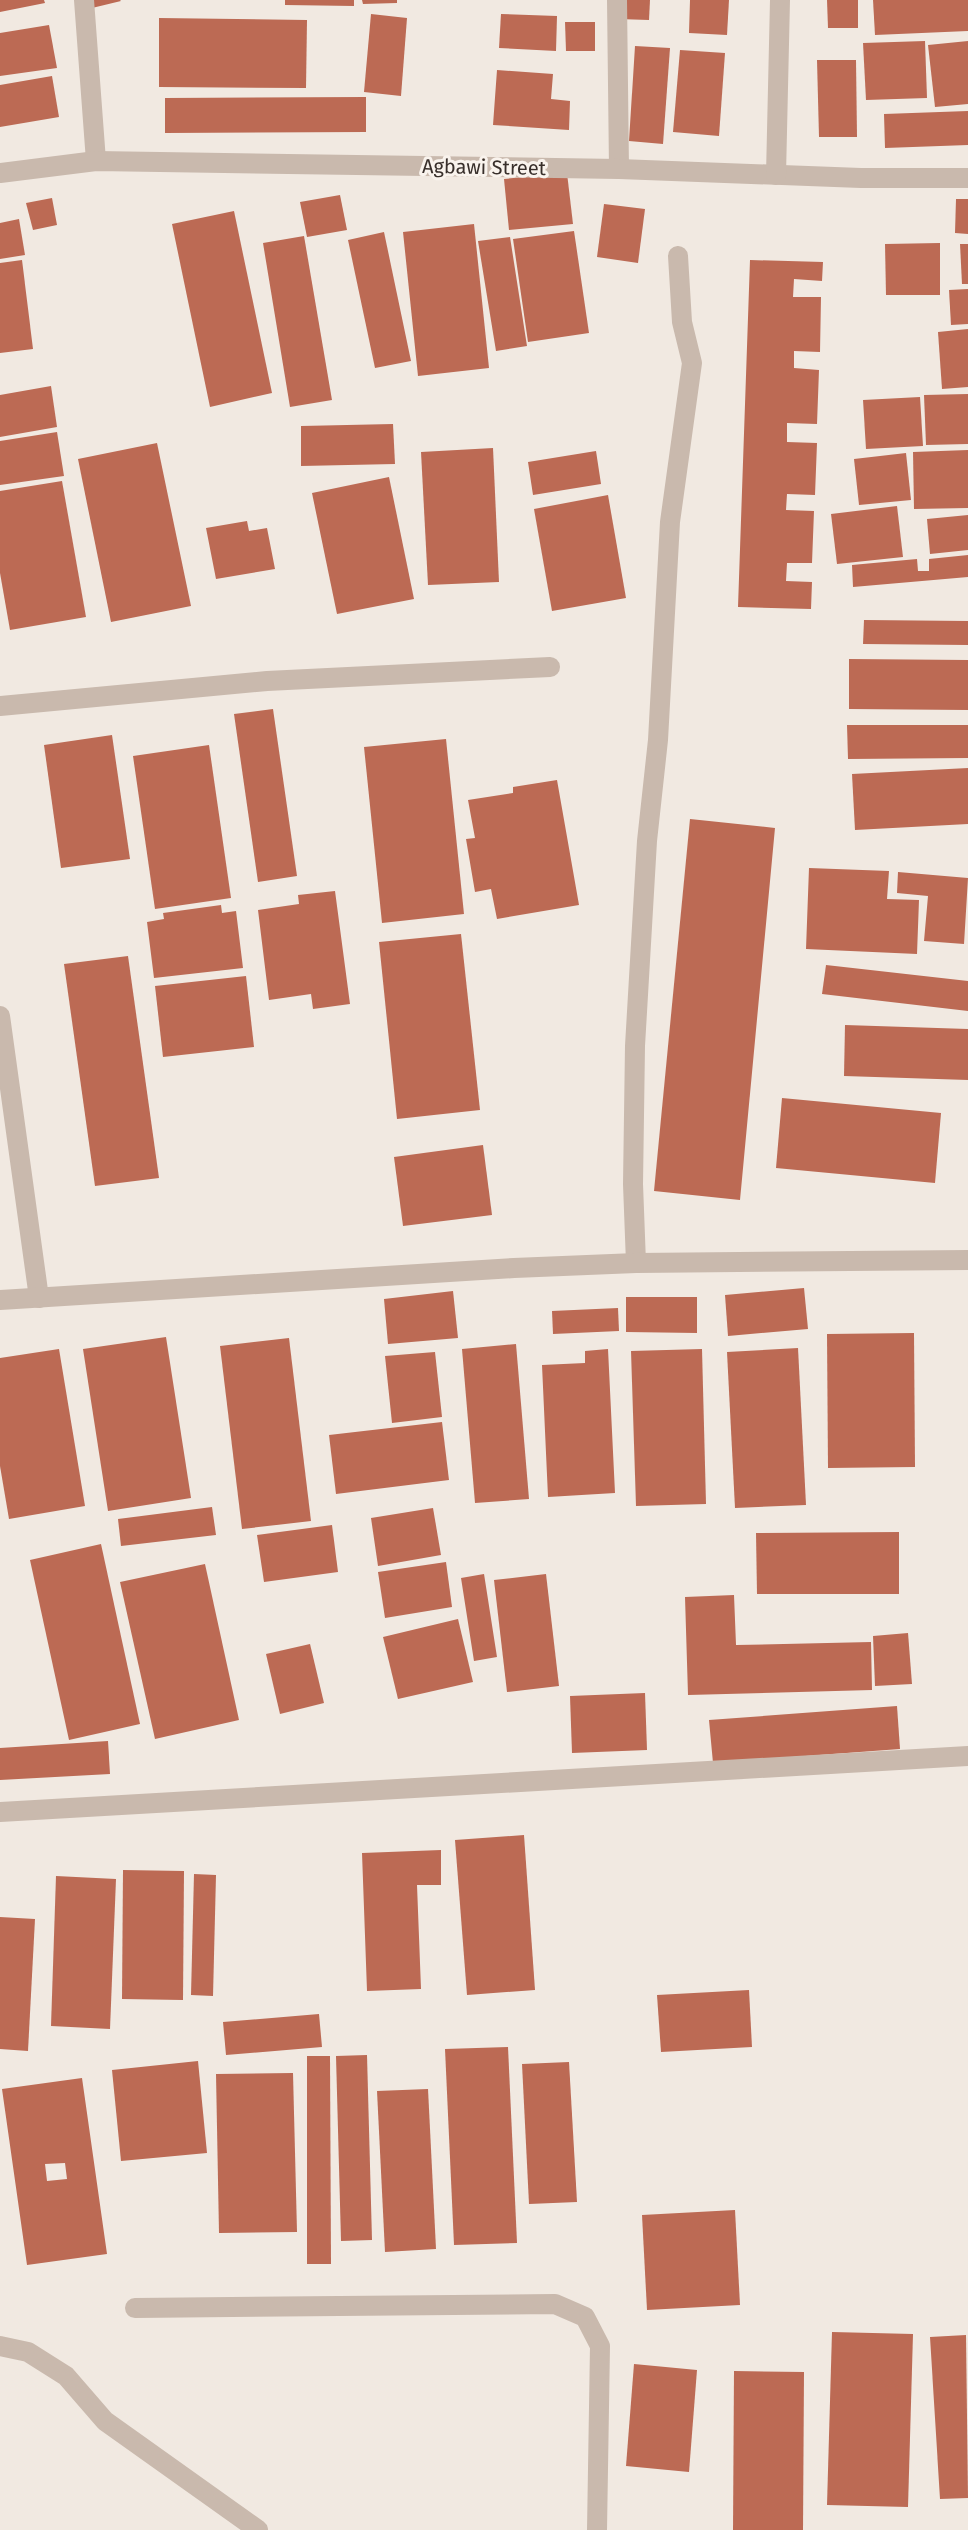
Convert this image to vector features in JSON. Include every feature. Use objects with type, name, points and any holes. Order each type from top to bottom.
[{"type":"street","points":[[84,0],[96,161]]},
{"type":"street","points":[[617,0],[619,169]]},
{"type":"street","points":[[776,175],[780,0]]},
{"type":"street","name":"Agbawi Street","points":[[0,173],[96,161],[968,178]]},
{"type":"street","points":[[636,1263],[633,1184],[635,1046],[647,841],[658,740],[670,522],[692,363],[682,322],[678,256]]},
{"type":"street","points":[[0,706],[267,681],[550,667]]},
{"type":"street","points":[[0,1016],[39,1298]]},
{"type":"street","points":[[0,1300],[514,1268],[636,1263],[968,1260]]},
{"type":"street","points":[[0,1812],[968,1756]]},
{"type":"street","points":[[135,2308],[555,2304],[585,2317],[600,2346],[597,2530]]},
{"type":"street","points":[[0,2346],[28,2352],[66,2376],[105,2421],[258,2530]]},
{"type":"building","points":[[0,0],[44,0],[45,3],[0,12]]},
{"type":"building","points":[[91,0],[120,0],[121,1],[92,8]]},
{"type":"building","points":[[285,0],[354,0],[354,6],[285,5]]},
{"type":"building","points":[[362,0],[397,0],[397,3],[363,4]]},
{"type":"building","points":[[619,0],[650,0],[649,20],[618,19]]},
{"type":"building","points":[[690,0],[729,0],[727,35],[689,33]]},
{"type":"building","points":[[827,0],[858,0],[858,28],[828,28]]},
{"type":"building","points":[[873,0],[968,0],[968,31],[875,35]]},
{"type":"building","points":[[371,14],[407,18],[401,96],[364,92]]},
{"type":"building","points":[[501,14],[557,16],[556,51],[499,48]]},
{"type":"building","points":[[159,18],[307,20],[306,88],[159,87]]},
{"type":"building","points":[[565,22],[595,22],[595,51],[566,51]]},
{"type":"building","points":[[49,25],[57,68],[0,76],[0,33]]},
{"type":"building","points":[[925,41],[927,98],[866,100],[863,43]]},
{"type":"building","points":[[968,41],[968,104],[935,107],[928,45]]},
{"type":"building","points":[[635,46],[670,48],[663,144],[629,141]]},
{"type":"building","points":[[680,50],[725,53],[719,136],[673,132]]},
{"type":"building","points":[[817,60],[856,60],[857,137],[819,137]]},
{"type":"building","points":[[497,70],[553,74],[551,99],[570,101],[569,130],[493,125]]},
{"type":"building","points":[[52,76],[59,117],[0,127],[0,85]]},
{"type":"building","points":[[366,97],[366,132],[165,133],[165,98]]},
{"type":"building","points":[[968,111],[968,145],[885,148],[884,114]]},
{"type":"building","points":[[567,173],[573,224],[509,230],[504,179]]},
{"type":"building","points":[[340,195],[347,230],[307,237],[300,202]]},
{"type":"building","points":[[52,198],[57,225],[33,230],[26,203]]},
{"type":"building","points":[[956,199],[968,199],[968,234],[955,233]]},
{"type":"building","points":[[604,204],[645,209],[638,263],[597,257]]},
{"type":"building","points":[[234,211],[272,393],[210,407],[172,224]]},
{"type":"building","points":[[19,219],[25,255],[0,259],[0,223]]},
{"type":"building","points":[[474,224],[489,368],[418,376],[403,232]]},
{"type":"building","points":[[574,231],[589,333],[528,342],[513,239]]},
{"type":"building","points":[[384,232],[411,361],[375,368],[348,240]]},
{"type":"building","points":[[304,236],[332,400],[290,407],[263,243]]},
{"type":"building","points":[[510,237],[527,346],[496,351],[478,241]]},
{"type":"building","points":[[940,243],[940,295],[886,295],[885,244]]},
{"type":"building","points":[[960,244],[968,244],[968,284],[962,284]]},
{"type":"building","points":[[22,260],[33,349],[0,353],[0,263]]},
{"type":"building","points":[[750,260],[823,262],[822,281],[794,279],[793,297],[821,297],[820,352],[794,351],[794,368],[819,370],[817,424],[787,423],[787,442],[817,443],[815,495],[787,494],[786,510],[814,511],[812,563],[787,563],[786,581],[812,582],[811,609],[738,607]]},
{"type":"building","points":[[968,289],[968,324],[951,325],[949,290]]},
{"type":"building","points":[[968,329],[968,387],[942,389],[938,332]]},
{"type":"building","points":[[51,386],[57,427],[0,437],[0,395]]},
{"type":"building","points":[[968,394],[968,444],[926,445],[924,395]]},
{"type":"building","points":[[920,397],[923,446],[866,449],[863,400]]},
{"type":"building","points":[[393,424],[395,464],[301,466],[301,426]]},
{"type":"building","points":[[57,432],[64,476],[0,485],[0,441]]},
{"type":"building","points":[[157,443],[191,606],[111,622],[78,459]]},
{"type":"building","points":[[493,448],[499,582],[428,585],[421,452]]},
{"type":"building","points":[[968,450],[968,508],[914,509],[913,452]]},
{"type":"building","points":[[596,451],[601,484],[533,495],[528,462]]},
{"type":"building","points":[[906,453],[911,500],[859,505],[854,459]]},
{"type":"building","points":[[389,477],[414,599],[337,614],[312,493]]},
{"type":"building","points":[[62,481],[86,617],[10,630],[0,573],[0,491]]},
{"type":"building","points":[[608,495],[626,598],[552,611],[534,509]]},
{"type":"building","points":[[897,506],[903,557],[837,564],[831,514]]},
{"type":"building","points":[[968,515],[968,550],[930,554],[927,519]]},
{"type":"building","points":[[247,521],[249,531],[267,528],[275,569],[216,579],[206,528]]},
{"type":"building","points":[[968,555],[968,577],[853,587],[852,565],[917,559],[918,571],[929,571],[929,559]]},
{"type":"building","points":[[864,620],[968,621],[968,645],[863,644]]},
{"type":"building","points":[[849,659],[968,660],[968,710],[849,709]]},
{"type":"building","points":[[273,709],[297,876],[258,882],[234,714]]},
{"type":"building","points":[[847,725],[968,725],[968,758],[848,759]]},
{"type":"building","points":[[112,735],[130,859],[61,868],[44,745]]},
{"type":"building","points":[[446,739],[464,914],[382,923],[364,747]]},
{"type":"building","points":[[209,745],[231,898],[155,909],[133,756]]},
{"type":"building","points":[[968,768],[968,824],[855,830],[852,774]]},
{"type":"building","points":[[557,780],[579,905],[497,919],[491,889],[475,892],[466,839],[475,838],[468,800],[513,793],[513,787]]},
{"type":"building","points":[[690,819],[775,828],[740,1200],[654,1191]]},
{"type":"building","points":[[809,868],[889,871],[887,899],[919,900],[917,954],[806,949]]},
{"type":"building","points":[[898,872],[968,878],[964,944],[924,941],[928,896],[897,893]]},
{"type":"building","points":[[335,891],[350,1004],[313,1009],[311,994],[269,1000],[258,910],[299,904],[298,895]]},
{"type":"building","points":[[221,905],[222,913],[236,911],[243,968],[154,978],[147,922],[164,919],[163,913]]},
{"type":"building","points":[[461,934],[480,1110],[397,1119],[379,942]]},
{"type":"building","points":[[128,956],[159,1178],[95,1186],[64,964]]},
{"type":"building","points":[[826,965],[968,981],[968,1011],[822,994]]},
{"type":"building","points":[[246,976],[254,1047],[163,1057],[155,986]]},
{"type":"building","points":[[845,1025],[968,1029],[968,1080],[844,1076]]},
{"type":"building","points":[[782,1098],[941,1113],[935,1183],[776,1168]]},
{"type":"building","points":[[483,1145],[492,1215],[403,1226],[394,1157]]},
{"type":"building","points":[[804,1288],[808,1329],[728,1336],[725,1295]]},
{"type":"building","points":[[453,1291],[458,1338],[388,1344],[384,1299]]},
{"type":"building","points":[[626,1297],[697,1297],[697,1333],[626,1332]]},
{"type":"building","points":[[618,1308],[619,1331],[553,1334],[552,1311]]},
{"type":"building","points":[[914,1333],[915,1467],[828,1468],[827,1334]]},
{"type":"building","points":[[166,1337],[191,1498],[108,1511],[83,1349]]},
{"type":"building","points":[[289,1338],[311,1521],[242,1529],[220,1346]]},
{"type":"building","points":[[516,1344],[529,1499],[475,1503],[462,1349]]},
{"type":"building","points":[[798,1348],[806,1505],[735,1508],[727,1352]]},
{"type":"building","points":[[59,1349],[85,1506],[9,1519],[0,1466],[0,1358]]},
{"type":"building","points":[[608,1349],[615,1493],[548,1497],[542,1365],[585,1363],[585,1351]]},
{"type":"building","points":[[702,1349],[706,1504],[636,1506],[631,1351]]},
{"type":"building","points":[[435,1352],[442,1417],[392,1423],[385,1356]]},
{"type":"building","points":[[442,1422],[449,1480],[336,1494],[329,1435]]},
{"type":"building","points":[[212,1507],[216,1535],[121,1546],[118,1519]]},
{"type":"building","points":[[433,1508],[441,1555],[378,1566],[371,1518]]},
{"type":"building","points":[[332,1525],[338,1572],[264,1582],[257,1535]]},
{"type":"building","points":[[899,1532],[899,1594],[757,1594],[756,1533]]},
{"type":"building","points":[[101,1544],[140,1724],[69,1740],[30,1560]]},
{"type":"building","points":[[446,1562],[452,1607],[385,1618],[378,1572]]},
{"type":"building","points":[[205,1564],[239,1720],[155,1739],[120,1582]]},
{"type":"building","points":[[484,1574],[497,1657],[474,1661],[461,1578]]},
{"type":"building","points":[[546,1574],[559,1686],[507,1692],[494,1580]]},
{"type":"building","points":[[734,1595],[736,1645],[871,1642],[872,1690],[688,1695],[685,1597]]},
{"type":"building","points":[[458,1619],[473,1682],[398,1699],[383,1637]]},
{"type":"building","points":[[908,1633],[912,1684],[875,1686],[873,1636]]},
{"type":"building","points":[[310,1644],[324,1703],[280,1714],[266,1654]]},
{"type":"building","points":[[645,1693],[647,1750],[572,1753],[570,1696]]},
{"type":"building","points":[[897,1706],[900,1749],[713,1763],[709,1720]]},
{"type":"building","points":[[108,1741],[110,1774],[0,1780],[0,1748]]},
{"type":"building","points":[[524,1835],[535,1990],[467,1995],[455,1840]]},
{"type":"building","points":[[441,1850],[441,1885],[417,1885],[421,1989],[367,1991],[362,1853]]},
{"type":"building","points":[[123,1870],[184,1871],[183,2000],[122,1999]]},
{"type":"building","points":[[194,1874],[216,1875],[213,1996],[191,1995]]},
{"type":"building","points":[[56,1876],[116,1879],[110,2029],[51,2026]]},
{"type":"building","points":[[0,1917],[35,1919],[28,2051],[0,2049]]},
{"type":"building","points":[[749,1990],[752,2047],[661,2052],[657,1995]]},
{"type":"building","points":[[319,2014],[322,2047],[226,2055],[223,2022]]},
{"type":"building","points":[[508,2047],[517,2243],[454,2245],[445,2049]]},
{"type":"building","points":[[367,2055],[372,2240],[341,2241],[336,2056]]},
{"type":"building","points":[[307,2056],[330,2056],[331,2264],[307,2264]]},
{"type":"building","points":[[198,2061],[207,2153],[121,2161],[112,2070]]},
{"type":"building","points":[[569,2062],[577,2202],[529,2204],[522,2064]]},
{"type":"building","points":[[293,2073],[297,2232],[219,2233],[216,2074]]},
{"type":"building","points":[[82,2078],[107,2254],[27,2265],[2,2089]],"holes":[[[65,2163],[67,2179],[47,2181],[45,2164]]]},
{"type":"building","points":[[428,2089],[436,2249],[385,2252],[377,2091]]},
{"type":"building","points":[[735,2210],[740,2305],[647,2310],[642,2215]]},
{"type":"building","points":[[832,2332],[913,2334],[908,2507],[827,2505]]},
{"type":"building","points":[[966,2335],[968,2498],[940,2499],[930,2337]]},
{"type":"building","points":[[634,2364],[697,2370],[689,2472],[626,2466]]},
{"type":"building","points":[[734,2371],[804,2372],[803,2530],[733,2530]]}]
